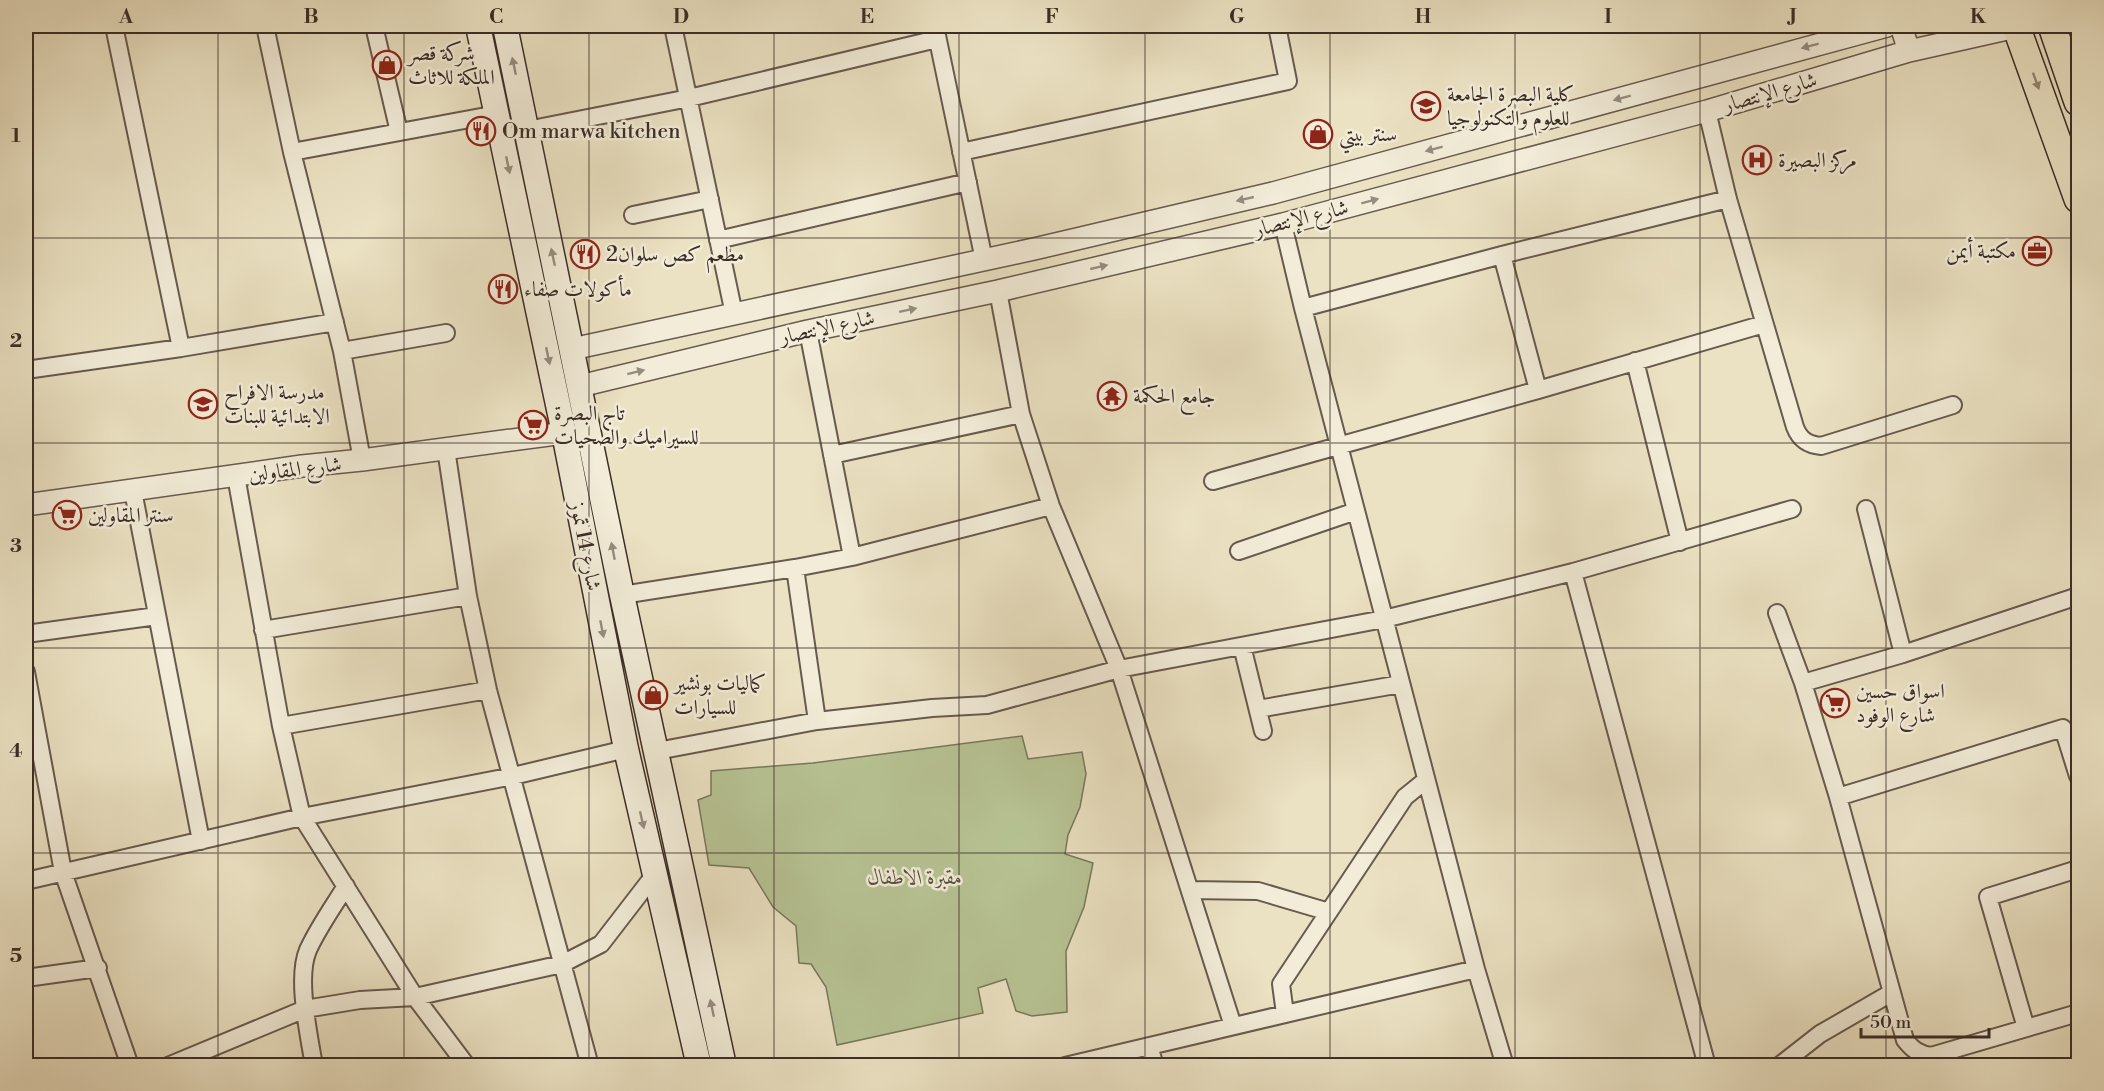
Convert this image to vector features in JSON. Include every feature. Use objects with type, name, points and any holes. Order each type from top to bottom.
[{"type":"main road","name":"شارع 14 تموز","points":[[478,26],[564,433],[626,749],[699,1065]]},
{"type":"main road","name":"شارع 14 تموز","points":[[505,26],[622,595],[724,1065]]},
{"type":"main road","points":[[2016,26],[2079,199]]},
{"type":"main road","points":[[2052,26],[2079,102]]},
{"type":"street","points":[[114,26],[181,348]]},
{"type":"street","points":[[265,26],[292,152],[342,351],[362,460]]},
{"type":"street","points":[[374,26],[399,132]]},
{"type":"street","points":[[673,26],[734,314]]},
{"type":"street","points":[[961,152],[1288,81],[1277,26]]},
{"type":"street","name":"شارع الإنتصار","points":[[572,349],[984,260],[1273,193],[1887,26]]},
{"type":"street","points":[[1901,26],[1909,51]]},
{"type":"street","name":"شارع الإنتصار","points":[[580,386],[808,331],[998,291],[1283,224],[1707,111],[1909,51],[2016,26]]},
{"type":"street","points":[[527,130],[689,98],[936,32],[984,260]]},
{"type":"street","points":[[1707,111],[1728,199],[1764,324],[1795,427],[1802,439],[1821,446],[1953,405]]},
{"type":"street","points":[[292,152],[497,114]]},
{"type":"street","points":[[718,240],[968,182]]},
{"type":"street","points":[[633,215],[710,199]]},
{"type":"street","points":[[1303,308],[1502,255],[1728,199]]},
{"type":"street","points":[[1283,224],[1426,780],[1476,969],[1505,1065]]},
{"type":"street","points":[[1502,255],[1538,390]]},
{"type":"street","points":[[998,291],[1021,414],[1051,506],[1119,669],[1233,1026]]},
{"type":"street","points":[[26,368],[181,348],[335,322]]},
{"type":"street","points":[[1214,480],[1538,390],[1764,324]]},
{"type":"street","points":[[666,330],[674,362]]},
{"type":"street","points":[[808,331],[852,556]]},
{"type":"street","points":[[342,351],[446,333]]},
{"type":"street","points":[[1635,361],[1680,542]]},
{"type":"street","points":[[832,455],[1021,414]]},
{"type":"street","name":"شارع المقاولين","points":[[26,505],[302,466],[564,433]]},
{"type":"street","points":[[446,449],[468,596],[488,690],[590,1065]]},
{"type":"street","points":[[236,476],[281,726],[302,817],[415,997],[467,1065]]},
{"type":"street","points":[[133,491],[201,841]]},
{"type":"street","points":[[622,595],[795,568],[1051,506]]},
{"type":"street","points":[[657,751],[817,721],[932,708],[987,705],[1119,669],[1384,619],[1573,572],[1792,509]]},
{"type":"street","points":[[1866,509],[1903,654]]},
{"type":"street","points":[[1239,551],[1356,511]]},
{"type":"street","points":[[795,568],[817,721]]},
{"type":"street","points":[[1573,572],[1707,1065]]},
{"type":"street","points":[[264,630],[468,596]]},
{"type":"street","points":[[1803,683],[1903,654],[2079,596]]},
{"type":"street","points":[[1777,613],[1803,683],[1838,797],[1891,993],[1905,1040],[1911,1048],[1920,1054],[1931,1056],[1941,1054],[2079,1013]]},
{"type":"street","points":[[26,634],[157,616]]},
{"type":"street","points":[[1242,646],[1263,731]]},
{"type":"street","points":[[26,672],[63,872],[130,1065]]},
{"type":"street","points":[[1258,709],[1401,684]]},
{"type":"street","points":[[281,726],[488,690]]},
{"type":"street","points":[[1838,797],[2063,728],[2079,776]]},
{"type":"street","points":[[26,880],[302,817],[513,776],[626,749]]},
{"type":"street","points":[[1285,1014],[1281,984],[1405,797],[1426,780]]},
{"type":"street","points":[[2026,1029],[1988,897],[2079,868]]},
{"type":"street","points":[[168,1065],[305,1009],[360,1000],[415,997],[562,964],[601,944],[655,874]]},
{"type":"street","points":[[314,1065],[305,1009],[304,967],[308,951],[346,886]]},
{"type":"street","points":[[1190,890],[1258,891],[1329,912]]},
{"type":"street","points":[[26,978],[98,968]]},
{"type":"street","points":[[1065,1065],[1476,969]]},
{"type":"street","points":[[1779,1065],[1820,1034],[1891,993]]},
{"type":"street","points":[[1149,1046],[1155,1065]]},
{"type":"green space","name":"مقبرة الاطفال","points":[[1022,736],[1028,759],[1082,752],[1086,774],[1080,807],[1068,835],[1065,854],[1093,863],[1084,907],[1066,951],[1067,1012],[1032,1016],[1016,1011],[1006,979],[978,988],[983,1013],[837,1045],[826,987],[811,964],[799,963],[796,926],[773,907],[749,868],[709,865],[698,800],[711,795],[711,771],[813,763]]},
{"type":"place","name":"شركة قصر الملكة للاثاث","points":[[387,65]]},
{"type":"place","name":"كلية البصرة الجامعة للعلوم والتكنولوجيا","points":[[1426,106]]},
{"type":"place","name":"Om marwa kitchen","points":[[481,131]]},
{"type":"place","name":"سنتر بيتي","points":[[1318,134]]},
{"type":"place","name":"مركز البصيرة","points":[[1757,160]]},
{"type":"place","name":"مكتبة أيمن","points":[[2037,251]]},
{"type":"place","name":"مطعم كص سلوان2","points":[[585,254]]},
{"type":"place","name":"مأكولات صفاء","points":[[503,289]]},
{"type":"place","name":"جامع الحكمة","points":[[1112,396]]},
{"type":"place","name":"مدرسة اﻻفراح اﻻبتدائية للبنات","points":[[203,404]]},
{"type":"place","name":"تاج البصرة للسيراميك والصحيات","points":[[533,425]]},
{"type":"place","name":"سنتر المقاولين","points":[[67,515]]},
{"type":"place","name":"كماليات بونشير للسيارات","points":[[653,695]]},
{"type":"place","name":"اسواق حسين شارع الوفود","points":[[1835,703]]}]
